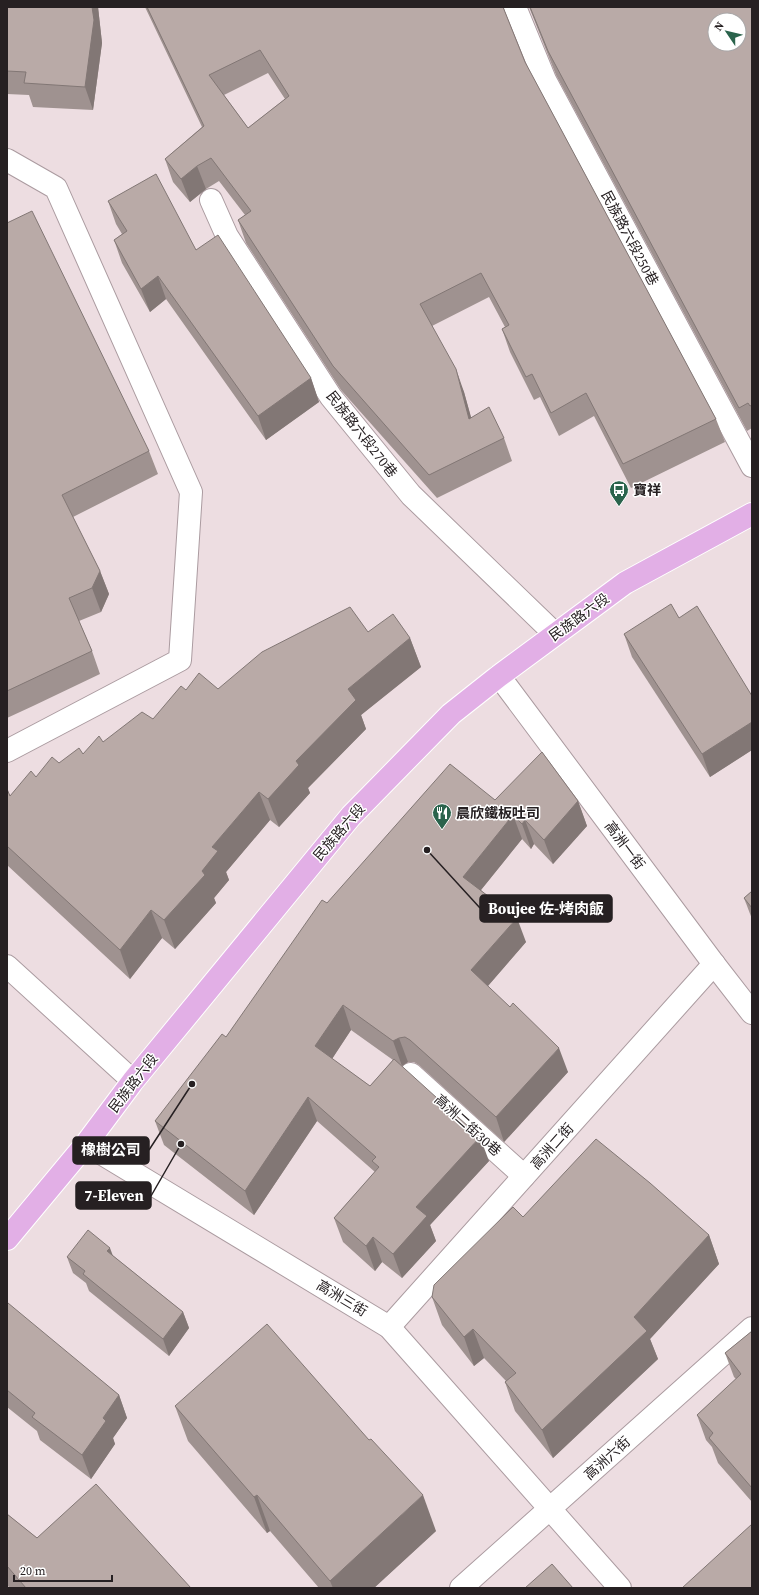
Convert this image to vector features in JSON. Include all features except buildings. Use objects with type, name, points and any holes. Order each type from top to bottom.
[{"type":"main road","name":"民族路六段","points":[[7,1239],[86,1144],[134,1081],[351,816],[451,714],[499,676],[625,583],[752,514]]},
{"type":"street","name":"民族路六段250巷","points":[[516,7],[545,80],[752,466]]},
{"type":"street","points":[[7,160],[56,188],[191,492],[180,660],[7,750]]},
{"type":"street","name":"民族路六段270巷","points":[[212,200],[228,236],[336,404],[411,495],[555,634]]},
{"type":"street","name":"高洲一街","points":[[499,676],[752,1013]]},
{"type":"street","name":"高洲二街","points":[[389,1327],[714,964]]},
{"type":"street","points":[[7,966],[134,1081]]},
{"type":"street","name":"高洲二街30巷","points":[[411,1074],[524,1176]]},
{"type":"street","name":"高洲三街","points":[[86,1144],[389,1327],[620,1588]]},
{"type":"street","name":"高洲六街","points":[[461,1588],[752,1328]]},
{"type":"place","name":"寶祥","points":[[619,507]]},
{"type":"place","name":"晨欣鐵板吐司","points":[[442,830]]},
{"type":"place","name":"Boujee 佐-烤肉飯","points":[[427,850]]},
{"type":"place","name":"橡樹公司","points":[[192,1084]]},
{"type":"place","name":"7-Eleven","points":[[181,1144]]}]
